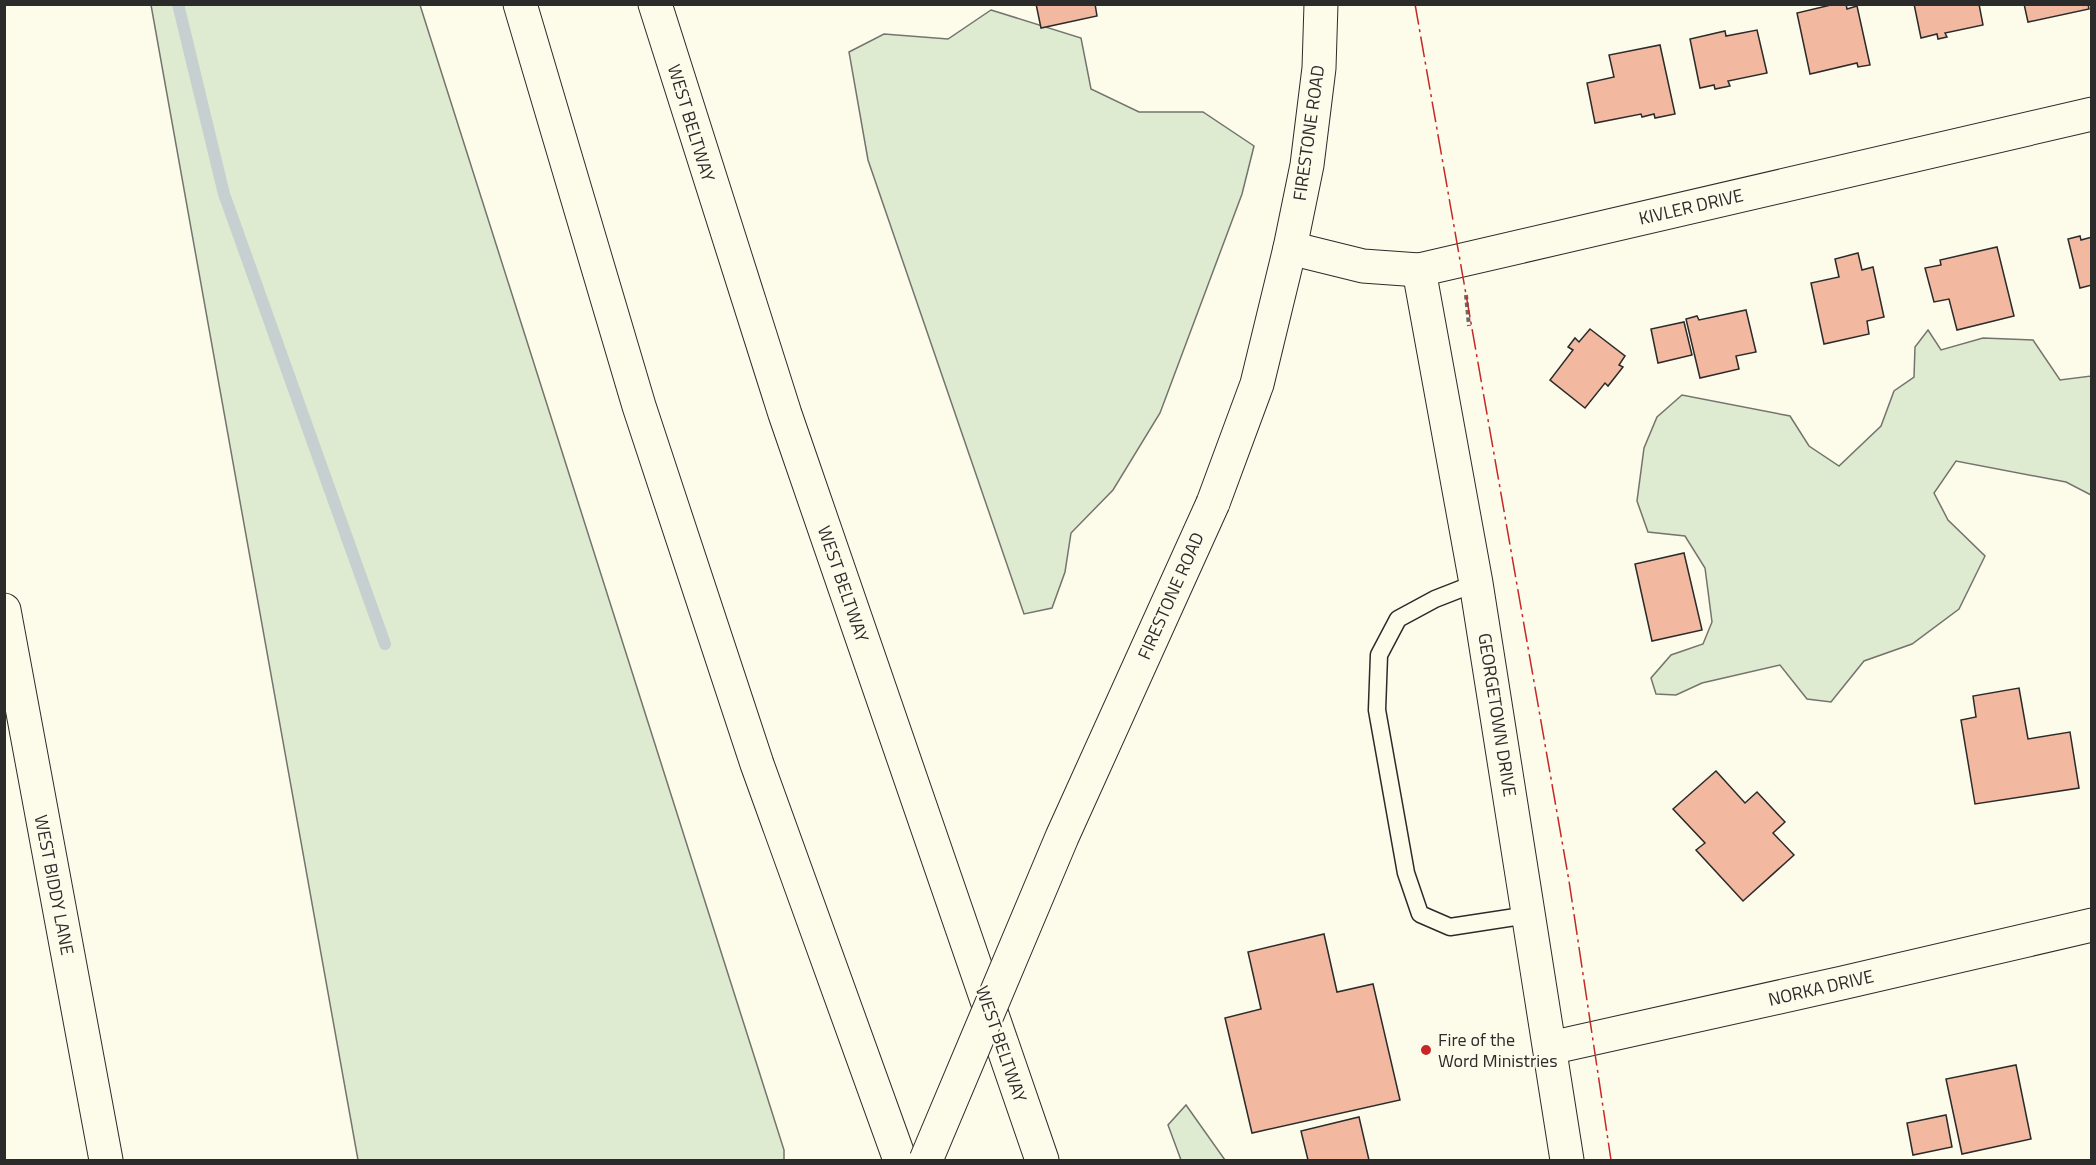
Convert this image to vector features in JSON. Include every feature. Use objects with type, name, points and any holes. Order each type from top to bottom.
[{"type":"main road","points":[[520,4],[639,406],[757,764],[900,1161]]},
{"type":"main road","name":"WEST BELTWAY","points":[[655,4],[785,414],[1042,1161]]},
{"type":"main road","name":"FIRESTONE ROAD","points":[[926,1161],[1062,837],[1213,503],[1257,384],[1290,248],[1309,154],[1319,68],[1321,4]]},
{"type":"main road","name":"KIVLER DRIVE","points":[[1290,248],[1364,266],[1419,270],[2091,114]]},
{"type":"main road","name":"GEORGETOWN DRIVE","points":[[1419,270],[1476,584],[1567,1161]]},
{"type":"main road","name":"WEST BIDDY LANE","points":[[4,610],[18,763],[106,1161]]},
{"type":"main road","name":"NORKA DRIVE","points":[[1550,1048],[2091,925]]},
{"type":"lane","points":[[1476,584],[1435,599],[1398,619],[1379,655],[1377,710],[1406,873],[1420,914],[1450,927],[1529,915]]},
{"type":"green space","points":[[151,5],[420,5],[784,1150],[784,1160],[358,1160]]},
{"type":"green space","points":[[991,10],[1081,38],[1091,89],[1139,112],[1203,112],[1254,146],[1242,194],[1160,413],[1113,490],[1071,533],[1065,572],[1052,608],[1024,614],[868,160],[849,52],[884,34],[948,39]]},
{"type":"green space","points":[[1928,330],[1941,350],[1983,338],[2033,340],[2060,380],[2091,376],[2091,495],[2066,482],[1956,461],[1934,493],[1948,520],[1985,556],[1959,609],[1912,644],[1864,661],[1831,702],[1807,699],[1780,665],[1702,683],[1676,695],[1656,694],[1651,678],[1671,655],[1703,644],[1712,622],[1705,568],[1685,536],[1648,532],[1637,501],[1644,448],[1657,417],[1682,395],[1790,416],[1809,446],[1839,466],[1881,426],[1894,391],[1914,377],[1915,347]]},
{"type":"green space","points":[[1186,1105],[1225,1160],[1181,1160],[1168,1125]]},
{"type":"building","points":[[1036,4],[1095,4],[1097,16],[1041,28]]},
{"type":"building","points":[[1835,4],[1846,4],[1847,9],[1857,6],[1870,65],[1858,67],[1857,63],[1810,74],[1797,13]]},
{"type":"building","points":[[1914,4],[1979,4],[1983,25],[1945,33],[1947,37],[1938,39],[1937,34],[1921,38]]},
{"type":"building","points":[[2024,4],[2088,4],[2089,9],[2028,22]]},
{"type":"building","points":[[1757,30],[1767,73],[1728,81],[1730,86],[1715,89],[1714,85],[1700,88],[1690,39],[1725,31],[1726,36]]},
{"type":"building","points":[[1660,45],[1675,114],[1655,118],[1654,114],[1642,117],[1641,114],[1595,123],[1587,83],[1614,77],[1609,55]]},
{"type":"building","points":[[2080,236],[2081,240],[2092,237],[2092,285],[2080,288],[2068,239]]},
{"type":"building","points":[[1997,247],[2014,316],[1957,330],[1949,299],[1934,302],[1925,268],[1941,265],[1940,260]]},
{"type":"building","points":[[1858,253],[1862,270],[1873,267],[1884,317],[1867,321],[1869,334],[1824,344],[1811,283],[1839,277],[1835,259]]},
{"type":"building","points":[[1746,310],[1756,352],[1736,356],[1739,369],[1700,378],[1686,319],[1697,316],[1699,320]]},
{"type":"building","points":[[1684,322],[1692,355],[1658,363],[1651,329]]},
{"type":"building","points":[[1590,329],[1625,356],[1619,365],[1623,367],[1608,386],[1605,383],[1585,408],[1550,380],[1573,350],[1568,347],[1575,338],[1579,342]]},
{"type":"building","points":[[1684,553],[1702,630],[1652,641],[1635,564]]},
{"type":"building","points":[[2019,688],[2028,739],[2070,732],[2079,788],[1975,804],[1961,720],[1976,717],[1973,696]]},
{"type":"building","points":[[1716,771],[1745,803],[1757,792],[1785,822],[1773,833],[1794,855],[1743,901],[1696,850],[1705,843],[1673,809]]},
{"type":"building","points":[[1324,934],[1337,992],[1373,984],[1400,1100],[1252,1133],[1225,1018],[1261,1009],[1248,952]]},
{"type":"building","points":[[2016,1065],[2031,1139],[1962,1154],[1946,1079]]},
{"type":"building","points":[[1946,1115],[1952,1147],[1913,1155],[1907,1123]]},
{"type":"building","points":[[1359,1117],[1369,1160],[1308,1160],[1301,1131]]},
{"type":"waterway","points":[[178,4],[224,194],[385,644]]},
{"type":"power","points":[[1415,4],[1569,881],[1611,1160]]},
{"type":"place","name":"Fire of the Word Ministries","points":[[1426,1050]]}]
